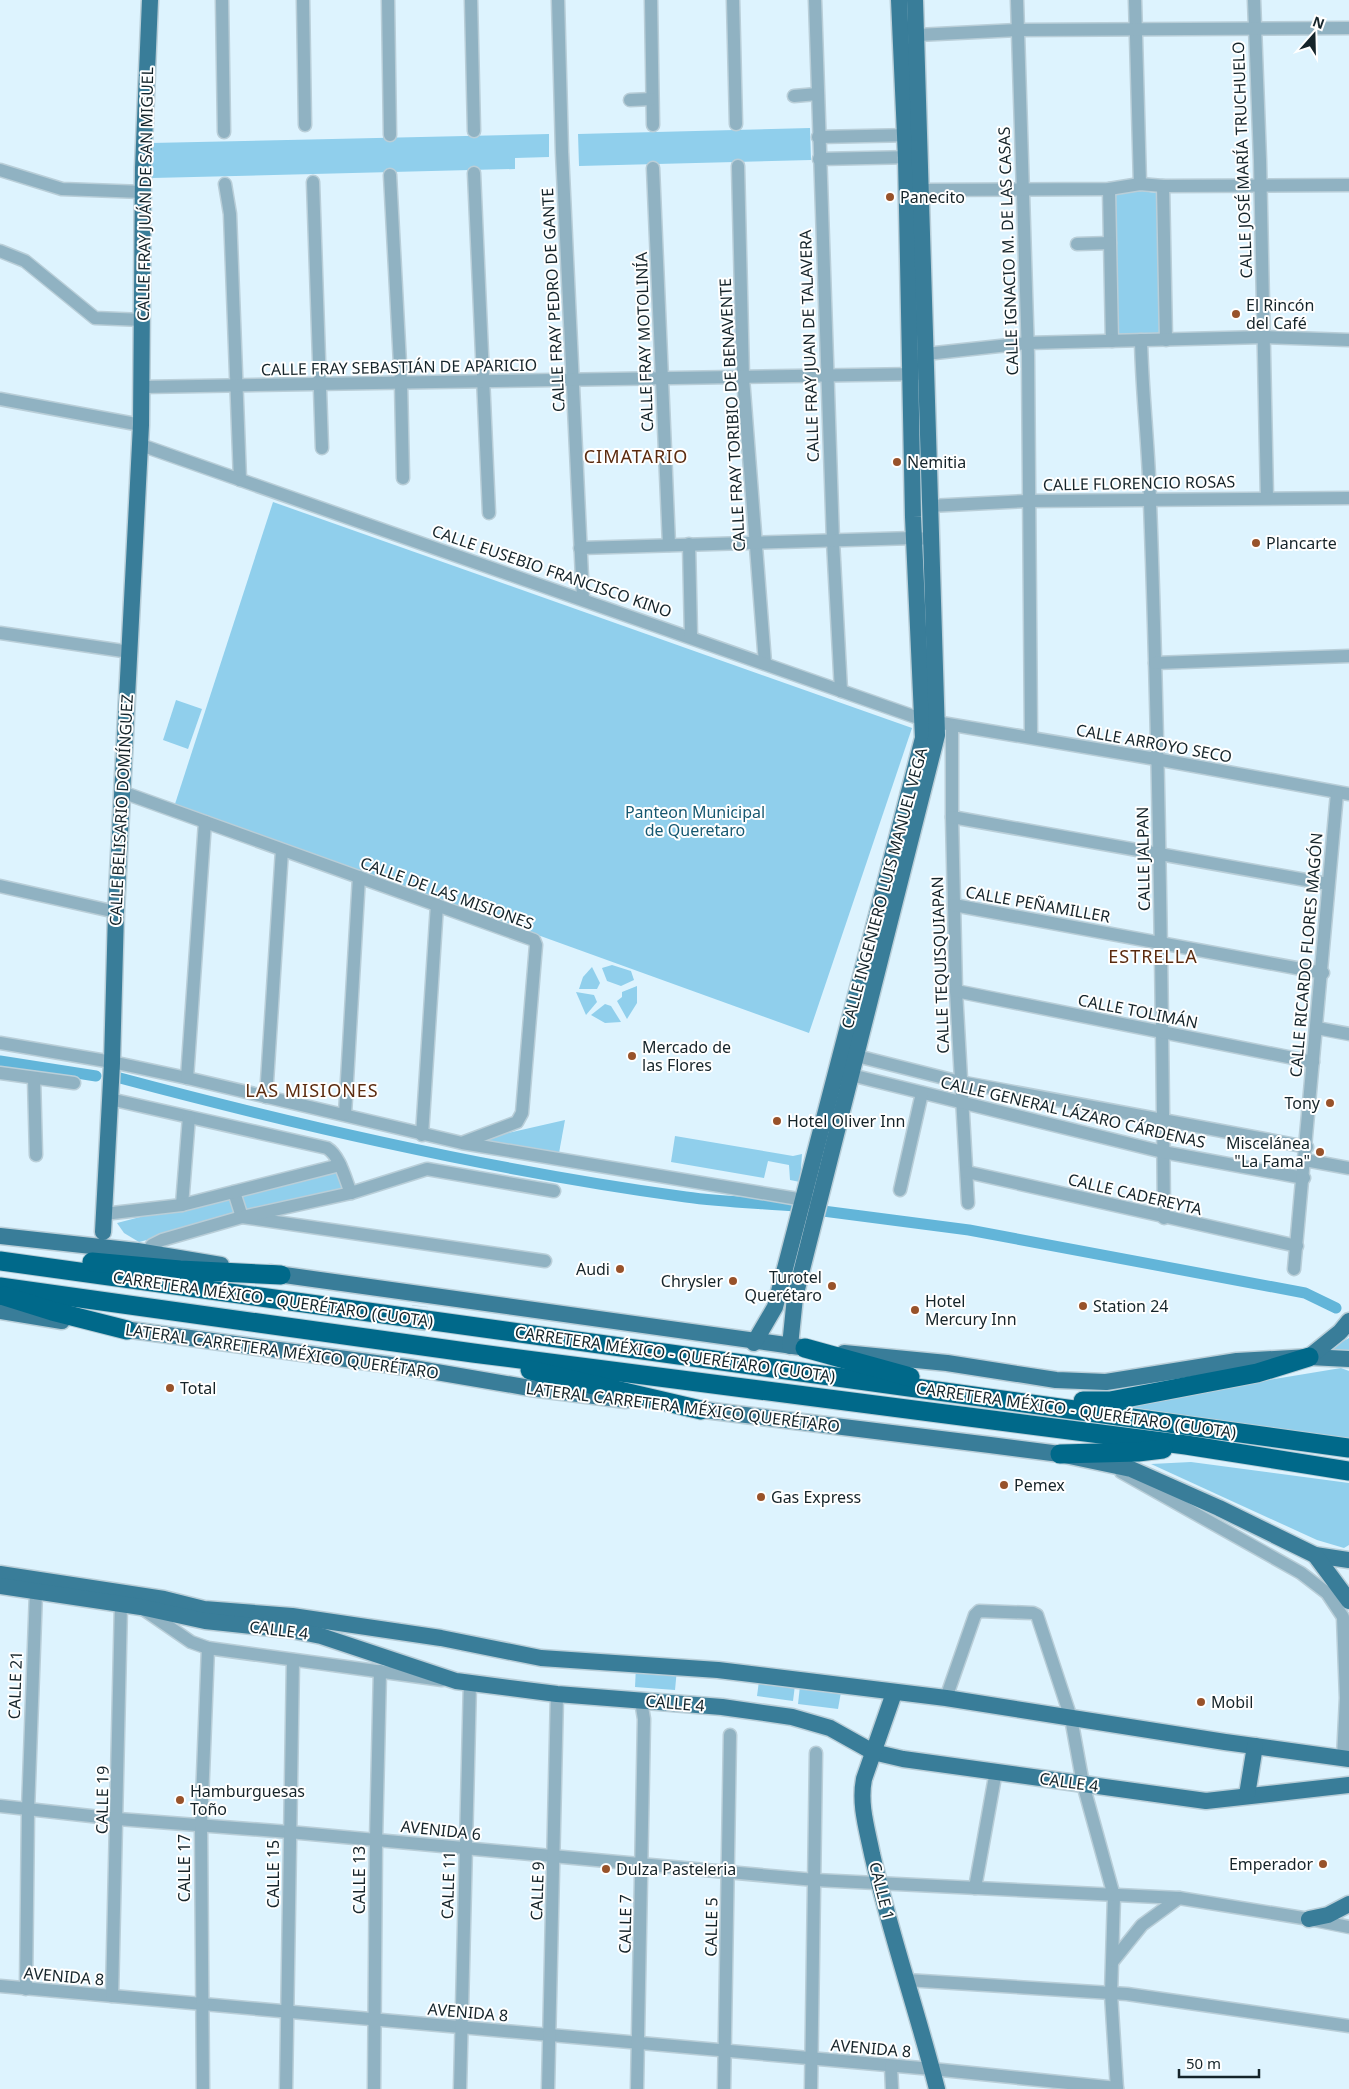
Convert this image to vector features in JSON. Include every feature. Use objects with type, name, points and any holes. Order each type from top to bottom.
[{"type":"highway","points":[[0,1259],[54,1258],[180,1270],[281,1274]]},
{"type":"highway","name":"CARRETERA MÉXICO - QUERÉTARO (CUOTA)","points":[[0,1259],[1349,1448]]},
{"type":"highway","name":"CARRETERA MÉXICO - QUERÉTARO (CUOTA)","points":[[0,1287],[474,1353],[1186,1445],[1349,1471]]},
{"type":"highway","points":[[0,1294],[52,1311],[127,1330]]},
{"type":"highway","points":[[798,1347],[984,1396]]},
{"type":"highway","points":[[474,1353],[558,1378],[701,1410]]},
{"type":"highway","points":[[1022,1402],[1110,1401],[1257,1374],[1309,1357]]},
{"type":"highway","points":[[1060,1454],[1138,1452],[1186,1445]]},
{"type":"main road","name":"CALLE FRAY JUÁN DE SAN MIGUEL","points":[[142,387],[143,192],[150,0]]},
{"type":"main road","name":"CALLE INGENIERO LUIS MANUEL VEGA","points":[[848,1054],[928,772],[938,723],[932,539],[924,513],[913,157],[898,0]]},
{"type":"main road","name":"CALLE INGENIERO LUIS MANUEL VEGA","points":[[911,135],[917,35],[915,0]]},
{"type":"main road","name":"CALLE INGENIERO LUIS MANUEL VEGA","points":[[913,157],[921,190],[919,365]]},
{"type":"main road","name":"CALLE BELISARIO DOMÍNGUEZ","points":[[103,1232],[112,1062],[116,912],[142,425],[142,387]]},
{"type":"main road","name":"CALLE INGENIERO LUIS MANUEL VEGA","points":[[798,1347],[795,1297],[812,1202],[920,756],[938,723],[914,538],[924,513]]},
{"type":"main road","name":"CALLE INGENIERO LUIS MANUEL VEGA","points":[[754,1343],[775,1307],[812,1202]]},
{"type":"main road","points":[[75,1244],[94,1233],[103,1232],[122,1240],[142,1252]]},
{"type":"main road","points":[[0,1236],[142,1252],[281,1274],[421,1301],[754,1343],[947,1364],[1056,1380],[1106,1382],[1237,1361],[1309,1357],[1349,1360]]},
{"type":"main road","name":"LATERAL CARRETERA MÉXICO QUERÉTARO","points":[[0,1312],[127,1330],[414,1361],[530,1388],[1060,1454],[1132,1469],[1315,1555],[1349,1560]]},
{"type":"main road","points":[[1309,1357],[1340,1332],[1349,1321]]},
{"type":"main road","points":[[1315,1555],[1349,1601]]},
{"type":"main road","name":"CALLE 4","points":[[0,1574],[148,1596],[204,1609],[292,1616],[441,1638],[541,1658],[718,1670],[946,1698],[1255,1746],[1346,1758]]},
{"type":"main road","name":"CALLE 4","points":[[3,1590],[36,1592],[121,1604],[205,1621],[291,1630],[321,1636],[463,1681],[557,1694],[722,1707],[792,1717],[830,1728],[873,1752],[902,1759],[1206,1801],[1349,1785]]},
{"type":"main road","name":"CALLE 1","points":[[894,1693],[861,1792],[879,1883],[937,2089]]},
{"type":"main road","points":[[1247,1795],[1255,1746]]},
{"type":"main road","points":[[1309,1919],[1328,1915],[1349,1904]]},
{"type":"street","points":[[222,0],[224,132]]},
{"type":"street","points":[[303,0],[304,125]]},
{"type":"street","points":[[388,0],[390,135]]},
{"type":"street","points":[[471,0],[474,131]]},
{"type":"street","name":"CALLE FRAY PEDRO DE GANTE","points":[[558,0],[562,152],[583,599]]},
{"type":"street","points":[[651,0],[653,125]]},
{"type":"street","points":[[733,0],[736,124]]},
{"type":"street","name":"CALLE FRAY JUAN DE TALAVERA","points":[[815,0],[832,540],[841,691]]},
{"type":"street","name":"CALLE IGNACIO M. DE LAS CASAS","points":[[1017,0],[1027,343],[1031,737]]},
{"type":"street","points":[[1135,0],[1140,184]]},
{"type":"street","name":"CALLE JOSÉ MARÍA TRUCHUELO","points":[[1254,0],[1261,186],[1267,498]]},
{"type":"street","points":[[917,35],[1018,30],[1349,28]]},
{"type":"street","points":[[794,96],[817,94]]},
{"type":"street","points":[[630,100],[652,99]]},
{"type":"street","points":[[722,100],[735,100]]},
{"type":"street","points":[[818,137],[911,135]]},
{"type":"street","points":[[820,159],[913,157]]},
{"type":"street","name":"CALLE FRAY TORIBIO DE BENAVENTE","points":[[738,166],[743,378],[765,663]]},
{"type":"street","name":"CALLE FRAY MOTOLINÍA","points":[[653,168],[669,545]]},
{"type":"street","points":[[0,170],[62,189],[143,192]]},
{"type":"street","points":[[474,173],[489,513]]},
{"type":"street","points":[[390,175],[401,383],[402,478]]},
{"type":"street","points":[[313,182],[322,448]]},
{"type":"street","points":[[225,184],[230,214],[240,480]]},
{"type":"street","points":[[921,190],[1109,189],[1140,184],[1163,186],[1349,185]]},
{"type":"street","points":[[1163,186],[1166,340]]},
{"type":"street","points":[[1109,189],[1112,341]]},
{"type":"street","points":[[1077,244],[1110,243]]},
{"type":"street","points":[[0,251],[25,260],[95,318],[143,320]]},
{"type":"street","name":"CALLE FRAY SEBASTIÁN DE APARICIO","points":[[142,387],[826,376],[919,365],[1027,343],[1264,337],[1349,340]]},
{"type":"street","name":"CALLE JALPAN","points":[[1141,340],[1150,500],[1155,663],[1163,1032],[1164,1218]]},
{"type":"street","points":[[0,400],[142,425]]},
{"type":"street","name":"CALLE EUSEBIO FRANCISCO KINO","points":[[140,445],[841,691],[938,723]]},
{"type":"street","name":"CALLE FLORENCIO ROSAS","points":[[924,513],[1028,501],[1349,498]]},
{"type":"street","points":[[580,548],[832,540],[932,539]]},
{"type":"street","points":[[689,544],[691,637]]},
{"type":"street","points":[[0,633],[130,652]]},
{"type":"street","points":[[1155,663],[1349,656]]},
{"type":"street","name":"CALLE ARROYO SECO","points":[[938,723],[1031,737],[1343,794]]},
{"type":"street","name":"CALLE TEQUISQUIAPAN","points":[[938,723],[951,768],[956,991],[968,1203]]},
{"type":"street","points":[[928,772],[938,766],[951,768]]},
{"type":"street","name":"CALLE DE LAS MISIONES","points":[[122,792],[527,936],[536,945],[521,1117],[517,1122],[462,1143]]},
{"type":"street","name":"CALLE RICARDO FLORES MAGÓN","points":[[1294,1268],[1323,973],[1328,884],[1343,794]]},
{"type":"street","points":[[952,817],[1328,884]]},
{"type":"street","points":[[187,1078],[205,822]]},
{"type":"street","points":[[266,1096],[282,850]]},
{"type":"street","points":[[345,1114],[359,877]]},
{"type":"street","points":[[0,886],[116,912]]},
{"type":"street","points":[[422,1135],[437,905]]},
{"type":"street","name":"CALLE PEÑAMILLER","points":[[954,905],[1323,973]]},
{"type":"street","name":"CALLE TOLIMÁN","points":[[956,991],[1313,1062]]},
{"type":"street","points":[[1317,1028],[1349,1034]]},
{"type":"street","points":[[0,1043],[112,1062],[187,1078],[462,1143],[812,1202]]},
{"type":"street","name":"CALLE GENERAL LÁZARO CÁRDENAS","points":[[848,1054],[960,1082],[1307,1147]]},
{"type":"street","points":[[0,1073],[74,1083]]},
{"type":"street","name":"CALLE GENERAL LÁZARO CÁRDENAS","points":[[844,1073],[922,1094],[1163,1152],[1304,1178]]},
{"type":"street","points":[[34,1078],[36,1155]]},
{"type":"street","points":[[900,1190],[922,1094]]},
{"type":"street","points":[[110,1099],[326,1148],[332,1152],[340,1166],[350,1193]]},
{"type":"street","points":[[182,1205],[188,1116]]},
{"type":"street","points":[[1306,1160],[1349,1168]]},
{"type":"street","points":[[104,1214],[182,1205],[340,1166]]},
{"type":"street","points":[[142,1252],[162,1240],[242,1217],[350,1193],[420,1171],[434,1169],[554,1191]]},
{"type":"street","name":"CALLE CADEREYTA","points":[[967,1172],[1164,1218],[1297,1246]]},
{"type":"street","points":[[234,1192],[242,1217]]},
{"type":"street","points":[[242,1217],[545,1260]]},
{"type":"street","points":[[1106,1463],[1301,1573],[1328,1593],[1343,1617],[1347,1698],[1346,1758]]},
{"type":"street","name":"CALLE 21","points":[[26,1989],[28,1810],[36,1592]]},
{"type":"street","name":"CALLE 19","points":[[112,1996],[118,1819],[121,1604]]},
{"type":"street","points":[[141,1608],[191,1642],[208,1648],[426,1679],[463,1681]]},
{"type":"street","points":[[946,1698],[975,1615],[979,1611],[1033,1613],[1040,1619],[1070,1718],[1083,1784],[1114,1896],[1111,1994],[1117,2089]]},
{"type":"street","name":"CALLE 17","points":[[203,2089],[200,1825],[208,1648]]},
{"type":"street","name":"CALLE 15","points":[[286,2089],[293,1660]]},
{"type":"street","name":"CALLE 13","points":[[374,2089],[376,1840],[380,1671]]},
{"type":"street","name":"CALLE 11","points":[[460,2089],[460,2028],[466,1849],[463,1681]]},
{"type":"street","name":"CALLE 9","points":[[548,2089],[557,1694]]},
{"type":"street","name":"CALLE 7","points":[[637,2089],[644,1719],[641,1701]]},
{"type":"street","name":"CALLE 5","points":[[724,2089],[730,1735]]},
{"type":"street","points":[[811,2089],[816,1753]]},
{"type":"street","points":[[975,1888],[996,1771]]},
{"type":"street","name":"AVENIDA 6","points":[[0,1806],[118,1819],[289,1832],[815,1880],[1179,1898],[1349,1927]]},
{"type":"street","points":[[1113,1961],[1142,1925],[1179,1898]]},
{"type":"street","points":[[906,1980],[1127,1994],[1349,2026]]},
{"type":"street","name":"AVENIDA 8","points":[[0,1986],[932,2069],[1117,2089]]},
{"type":"street","points":[[891,2066],[892,2089]]},
{"type":"green space","points":[[810,128],[811,160],[579,166],[578,134]]},
{"type":"green space","points":[[549,134],[549,157],[515,158],[515,169],[152,178],[151,143]]},
{"type":"green space","points":[[1142,191],[1156,193],[1158,201],[1161,335],[1117,337],[1111,194]]},
{"type":"green space","name":"Panteon Municipal de Queretaro","points":[[273,502],[912,728],[809,1033],[175,804]]},
{"type":"green space","points":[[176,700],[202,709],[188,749],[163,740]]},
{"type":"green space","points":[[612,965],[631,971],[634,980],[621,986],[607,981],[602,968]]},
{"type":"green space","points":[[592,967],[600,983],[597,989],[579,989],[583,977]]},
{"type":"green space","points":[[637,986],[637,1003],[627,1019],[617,1001],[622,997],[622,992]]},
{"type":"green space","points":[[576,992],[594,995],[597,1002],[586,1015]]},
{"type":"green space","points":[[605,1004],[611,1006],[621,1022],[605,1023],[591,1015]]},
{"type":"green space","points":[[565,1120],[559,1153],[490,1142],[490,1137]]},
{"type":"green space","points":[[675,1136],[793,1156],[802,1154],[800,1182],[790,1180],[789,1165],[768,1161],[764,1178],[671,1162]]},
{"type":"green space","points":[[338,1169],[343,1188],[245,1213],[240,1195]]},
{"type":"green space","points":[[233,1193],[239,1217],[139,1242],[124,1233],[117,1223]]},
{"type":"green space","points":[[1349,1338],[1349,1355],[1322,1353]]},
{"type":"green space","points":[[1341,1368],[1349,1371],[1349,1440],[1117,1405]]},
{"type":"green space","points":[[1191,1462],[1349,1483],[1349,1545],[1344,1548],[1317,1540],[1151,1464]]},
{"type":"green space","points":[[636,1666],[677,1669],[675,1690],[635,1687]]},
{"type":"green space","points":[[759,1681],[795,1685],[793,1701],[757,1696]]},
{"type":"green space","points":[[800,1686],[841,1692],[838,1709],[798,1704]]},
{"type":"waterway","points":[[0,1061],[96,1076]]},
{"type":"waterway","points":[[120,1078],[331,1131],[472,1161],[686,1197],[795,1206]]},
{"type":"waterway","points":[[823,1211],[969,1230],[1305,1293],[1336,1308]]},
{"type":"tunnel","points":[[414,1354],[420,1306]]},
{"type":"place","name":"Panecito","points":[[890,197]]},
{"type":"place","name":"El Rincón del Café","points":[[1236,314]]},
{"type":"place","name":"Nemitia","points":[[897,462]]},
{"type":"place","name":"Plancarte","points":[[1256,543]]},
{"type":"place","name":"Mercado de las Flores","points":[[632,1056]]},
{"type":"place","name":"Tony","points":[[1330,1103]]},
{"type":"place","name":"Hotel Oliver Inn","points":[[777,1121]]},
{"type":"place","name":"Miscelánea \"La Fama\"","points":[[1320,1152]]},
{"type":"place","name":"Audi","points":[[620,1269]]},
{"type":"place","name":"Chrysler","points":[[733,1281]]},
{"type":"place","name":"Turotel Querétaro","points":[[832,1286]]},
{"type":"place","name":"Station 24","points":[[1083,1306]]},
{"type":"place","name":"Hotel Mercury Inn","points":[[915,1310]]},
{"type":"place","name":"Total","points":[[170,1388]]},
{"type":"place","name":"Pemex","points":[[1004,1485]]},
{"type":"place","name":"Gas Express","points":[[761,1497]]},
{"type":"place","name":"Mobil","points":[[1201,1702]]},
{"type":"place","name":"Hamburguesas Toño","points":[[180,1800]]},
{"type":"place","name":"Emperador","points":[[1323,1864]]},
{"type":"place","name":"Dulza Pasteleria","points":[[606,1869]]},
{"type":"district","name":"CIMATARIO","points":[[636,456]]},
{"type":"district","name":"ESTRELLA","points":[[1153,956]]},
{"type":"district","name":"LAS MISIONES","points":[[312,1090]]}]
